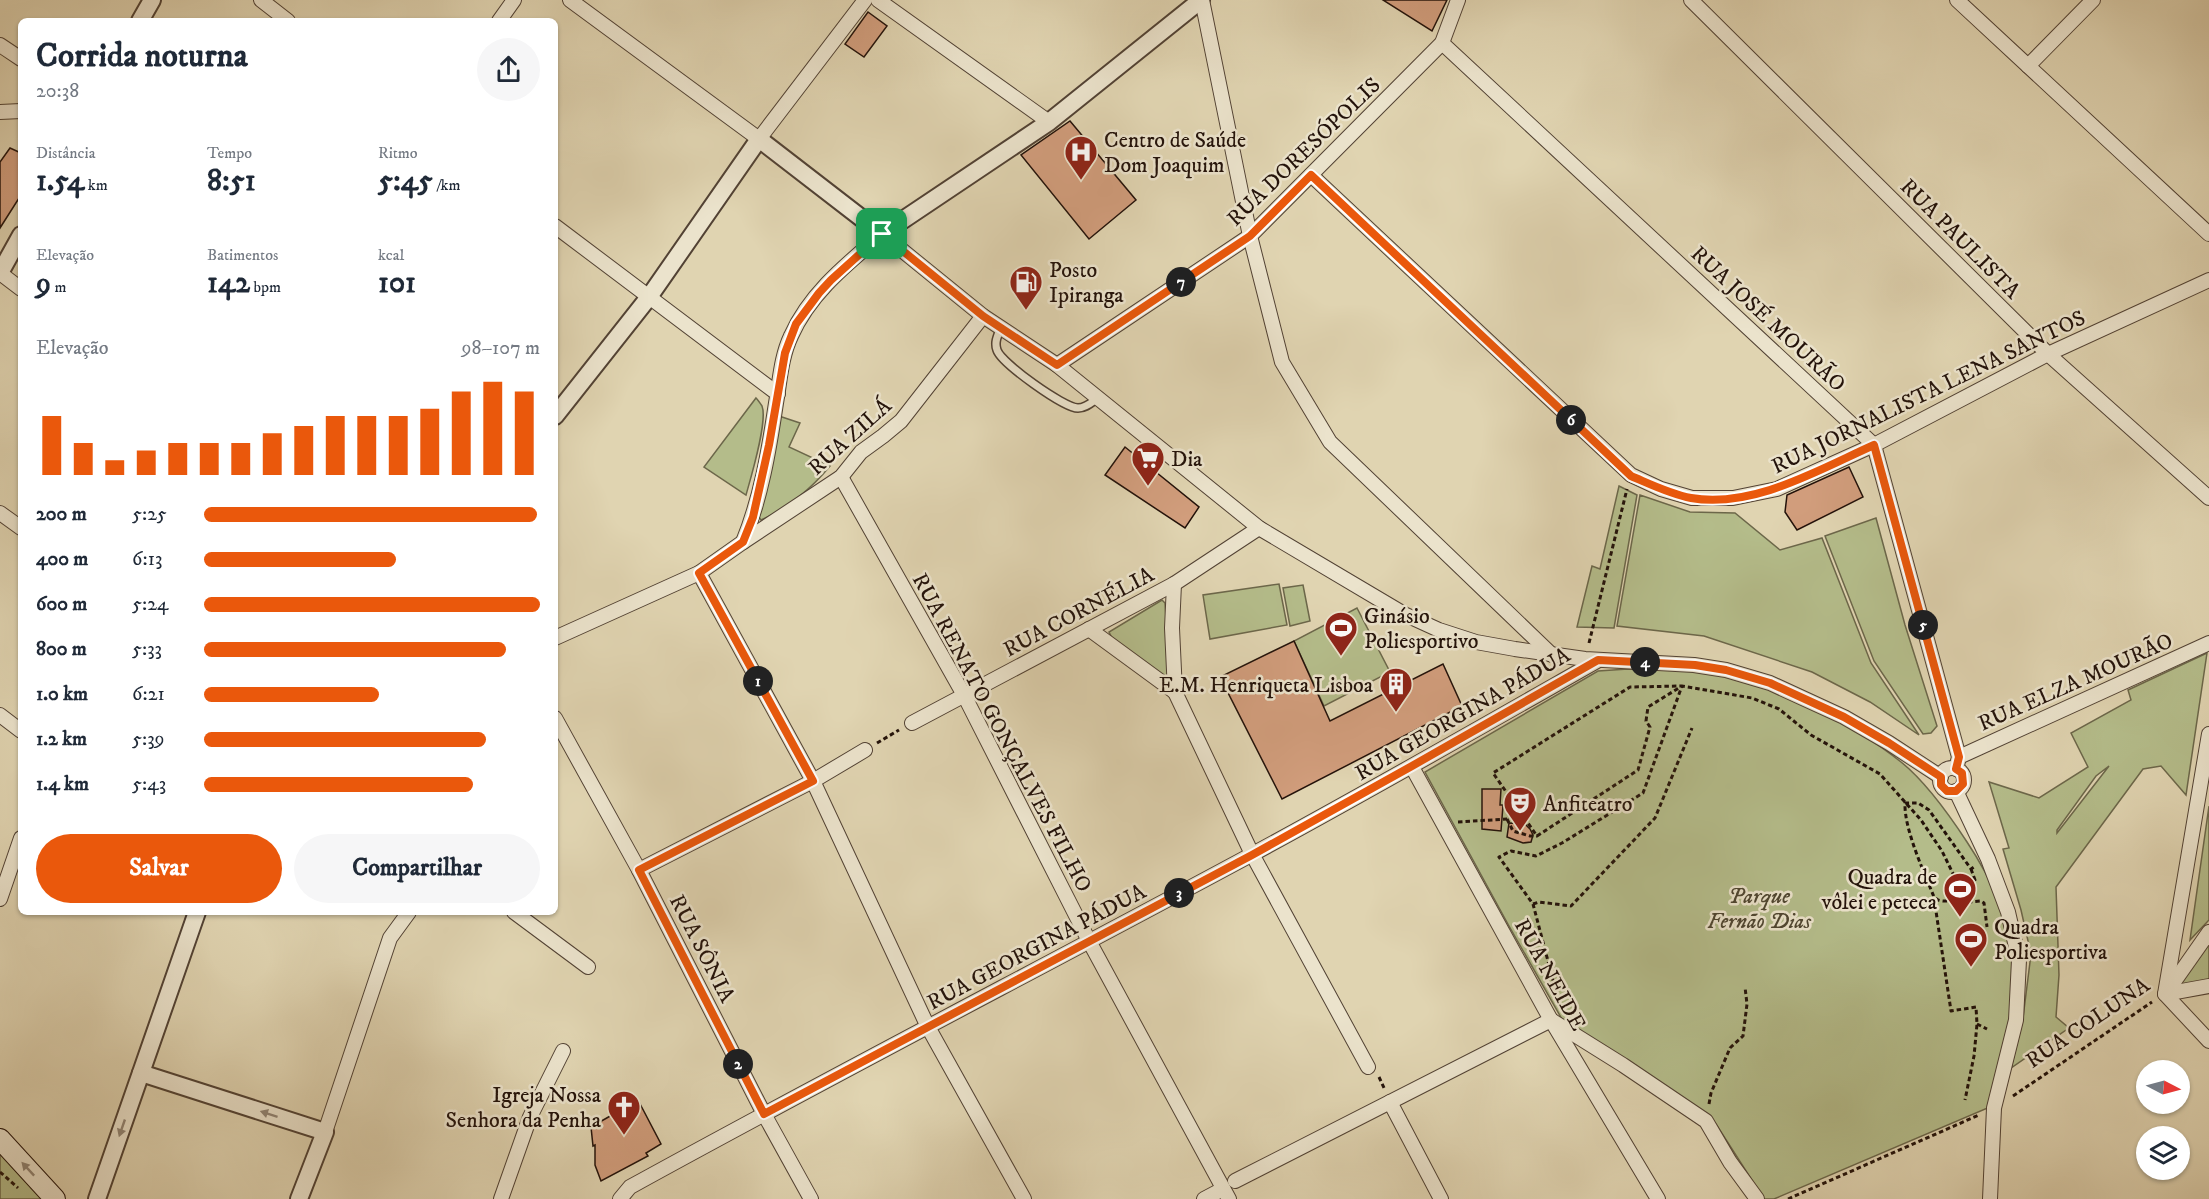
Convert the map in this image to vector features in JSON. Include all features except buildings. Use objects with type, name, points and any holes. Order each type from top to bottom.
[{"type":"main road","points":[[0,1139],[55,1199]]},
{"type":"street","points":[[142,18],[152,0]]},
{"type":"street","points":[[261,0],[284,18]]},
{"type":"street","points":[[501,18],[514,0]]},
{"type":"street","points":[[570,0],[759,139],[983,316],[1057,365],[1258,528],[1404,614],[1440,630],[1476,642],[1552,656],[1695,665],[1726,670],[1770,683],[1844,717],[1889,743],[1941,777],[1944,788],[1956,791]]},
{"type":"street","points":[[558,412],[649,297],[759,139],[865,0]]},
{"type":"street","points":[[878,0],[1049,122]]},
{"type":"street","points":[[743,542],[753,517],[769,445],[785,353],[796,324],[819,293],[882,234],[1049,122],[1201,0],[1250,236],[1282,362],[1330,442],[1552,656]]},
{"type":"street","name":"RUA DORESÓPOLIS","points":[[1057,365],[1250,236],[1442,43],[1458,0]]},
{"type":"street","name":"RUA PAULISTA","points":[[1691,0],[2048,354],[2209,498]]},
{"type":"street","points":[[1957,0],[2209,234]]},
{"type":"street","points":[[2028,66],[2093,0]]},
{"type":"street","name":"RUA JOSÉ MOURÃO","points":[[1442,43],[1874,445]]},
{"type":"street","points":[[0,45],[18,57]]},
{"type":"street","points":[[0,112],[18,111]]},
{"type":"street","name":"RUA JORNALISTA LENA SANTOS","points":[[1311,175],[1631,476],[1660,489],[1692,498],[1733,498],[1777,489],[1874,445],[2048,354],[2209,280]]},
{"type":"street","points":[[558,228],[778,394]]},
{"type":"street","points":[[18,240],[0,273],[18,287]]},
{"type":"street","name":"RUA ZILÁ","points":[[558,637],[699,573],[841,477],[861,452],[901,421],[983,316]]},
{"type":"street","points":[[1874,445],[1957,763],[1964,780],[1956,791]]},
{"type":"street","name":"RUA RENATO GONÇALVES FILHO","points":[[841,477],[964,695],[1089,941],[1229,1190]]},
{"type":"street","points":[[0,513],[18,526]]},
{"type":"street","name":"RUA CORNÉLIA","points":[[912,723],[1174,584],[1258,528]]},
{"type":"street","points":[[699,573],[813,781],[928,1027],[1024,1199]]},
{"type":"street","points":[[1174,584],[1172,628],[1174,692],[1252,855],[1368,1067]]},
{"type":"street","points":[[1089,629],[1174,692]]},
{"type":"street","name":"RUA ELZA MOURÃO","points":[[1957,763],[2209,643]]},
{"type":"street","name":"RUA GEORGINA PÁDUA","points":[[620,1199],[630,1187],[764,1114],[1252,855],[1412,766],[1592,660]]},
{"type":"street","points":[[0,715],[18,729]]},
{"type":"street","name":"RUA SÔNIA","points":[[558,723],[639,870],[764,1114],[811,1199]]},
{"type":"street","points":[[2165,994],[2209,734]]},
{"type":"street","points":[[639,870],[813,781],[865,750]]},
{"type":"street","points":[[1941,777],[1945,770],[1957,763]]},
{"type":"street","name":"RUA NEIDE","points":[[1412,766],[1551,1020],[1658,1199]]},
{"type":"street","points":[[1956,791],[1988,859],[2008,912],[2019,960],[2016,1020],[1994,1108],[1990,1199]]},
{"type":"street","points":[[0,900],[18,847]]},
{"type":"street","points":[[97,1199],[196,915]]},
{"type":"street","points":[[299,1199],[390,938],[407,915]]},
{"type":"street","points":[[518,915],[588,967]]},
{"type":"street","points":[[2165,994],[2209,932]]},
{"type":"street","name":"RUA COLUNA","points":[[2165,994],[2209,986]]},
{"type":"street","points":[[2165,994],[2209,1041]]},
{"type":"street","points":[[1204,1199],[1229,1190],[1390,1102],[1551,1020],[1706,1121],[1730,1162],[1757,1199]]},
{"type":"street","points":[[501,1199],[530,1117],[563,1051]]},
{"type":"street","points":[[141,1073],[324,1132]]},
{"type":"street","points":[[1390,1102],[1441,1199]]},
{"type":"lane","points":[[1001,327],[996,343],[998,352],[1005,362],[1062,403],[1076,409],[1084,408],[1098,398]]},
{"type":"path","points":[[1592,660],[1631,476]]},
{"type":"path","points":[[1537,836],[1493,772],[1630,687],[1682,687],[1719,691],[1766,702],[1779,709],[1811,735],[1880,774],[1922,820],[1942,851],[1965,900],[1984,903],[1987,927]]},
{"type":"path","points":[[1507,819],[1513,831],[1537,836],[1638,770],[1650,727],[1646,721],[1648,706],[1682,687]]},
{"type":"path","points":[[1555,988],[1533,904],[1498,857],[1511,851],[1536,856],[1562,843],[1643,793],[1682,687]]},
{"type":"path","points":[[865,750],[912,723]]},
{"type":"path","points":[[1533,904],[1539,902],[1571,906],[1655,818],[1692,728]]},
{"type":"path","points":[[1905,802],[1918,803],[1929,810],[1971,869],[1975,880],[1960,888],[1957,897],[1953,900],[1941,901],[1934,897]]},
{"type":"path","points":[[1905,802],[1905,814],[1934,897],[1951,1011],[1976,1007],[1974,1056],[1965,1100]]},
{"type":"path","points":[[1444,823],[1507,819],[1520,812]]},
{"type":"path","points":[[1971,869],[1988,859]]},
{"type":"path","points":[[1706,1121],[1711,1093],[1721,1068],[1730,1048],[1743,1036],[1747,1004],[1745,987]]},
{"type":"path","name":"RUA COLUNA","points":[[1788,1199],[1994,1108],[2165,994]]},
{"type":"path","points":[[1977,1024],[1987,1029]]},
{"type":"path","points":[[1368,1067],[1374,1084],[1377,1083],[1374,1076],[1378,1074],[1390,1102]]},
{"type":"path","points":[[0,1173],[25,1194]]},
{"type":"green space","points":[[756,398],[762,406],[763,424],[746,495],[704,467]]},
{"type":"green space","points":[[779,416],[800,423],[789,447],[830,466],[798,497],[761,520],[758,516]]},
{"type":"green space","points":[[1619,486],[1637,495],[1614,628],[1577,627],[1592,566],[1600,569]]},
{"type":"green space","points":[[1640,495],[1690,512],[1735,513],[1780,550],[1822,538],[1871,663],[1919,735],[1870,702],[1812,672],[1704,636],[1617,626]]},
{"type":"green space","points":[[1876,518],[1905,625],[1937,726],[1931,733],[1923,734],[1874,661],[1825,536]]},
{"type":"green space","points":[[1279,584],[1287,625],[1210,639],[1203,595]]},
{"type":"green space","points":[[1303,585],[1310,621],[1290,626],[1283,588]]},
{"type":"green space","points":[[1162,600],[1165,603],[1170,678],[1167,680],[1112,638],[1109,632]]},
{"type":"green space","name":"Ginásio Poliesportivo","points":[[1357,608],[1390,672],[1324,706],[1294,641]]},
{"type":"green space","points":[[2207,653],[2186,795],[2161,766],[2143,769],[2056,887],[2059,975],[2056,1017],[2069,1028],[2011,1068],[2023,1018],[2031,954],[2003,849],[2009,848],[1989,782],[2039,798],[2088,767],[2071,733],[2131,700],[2128,690]],"holes":[[[2109,766],[2057,833],[2096,776]]]},
{"type":"green space","name":"Parque Fernão Dias","points":[[1685,670],[1718,674],[1741,679],[1790,697],[1838,721],[1882,748],[1910,770],[1928,789],[1953,821],[1983,869],[2008,929],[2013,960],[2012,997],[2003,1053],[1990,1107],[1774,1199],[1764,1199],[1716,1124],[1656,1080],[1563,1021],[1425,772],[1598,671]]},
{"type":"green space","points":[[2209,806],[2209,920],[2190,940]]},
{"type":"green space","points":[[2209,936],[2209,984],[2170,991]]},
{"type":"green space","points":[[0,1153],[43,1199],[0,1199]]},
{"type":"place","name":"Centro de Saúde Dom Joaquim","points":[[1081,181]]},
{"type":"place","name":"Posto Ipiranga","points":[[1026,311]]},
{"type":"place","name":"Dia","points":[[1148,487]]},
{"type":"place","name":"Ginásio Poliesportivo","points":[[1341,657]]},
{"type":"place","name":"E.M. Henriqueta Lisboa","points":[[1396,713]]},
{"type":"place","name":"Anfiteatro","points":[[1520,832]]},
{"type":"place","name":"Quadra de vôlei e peteca","points":[[1960,918]]},
{"type":"place","name":"Quadra Poliesportiva","points":[[1971,968]]},
{"type":"place","name":"Igreja Nossa Senhora da Penha","points":[[624,1136]]},
{"type":"route","points":[[1311,175],[1631,476],[1660,489],[1692,498],[1733,498],[1777,489],[1874,445],[1959,757],[1956,769],[1964,777],[1963,784],[1956,791],[1947,791],[1941,785],[1941,777],[1889,743],[1844,717],[1770,683],[1726,670],[1695,665],[1598,660],[1252,855],[764,1114],[639,870],[813,781],[699,573],[743,542],[753,517],[769,445],[785,353],[796,324],[831,280],[882,234],[983,316],[1057,365],[1250,236],[1311,175]]}]
